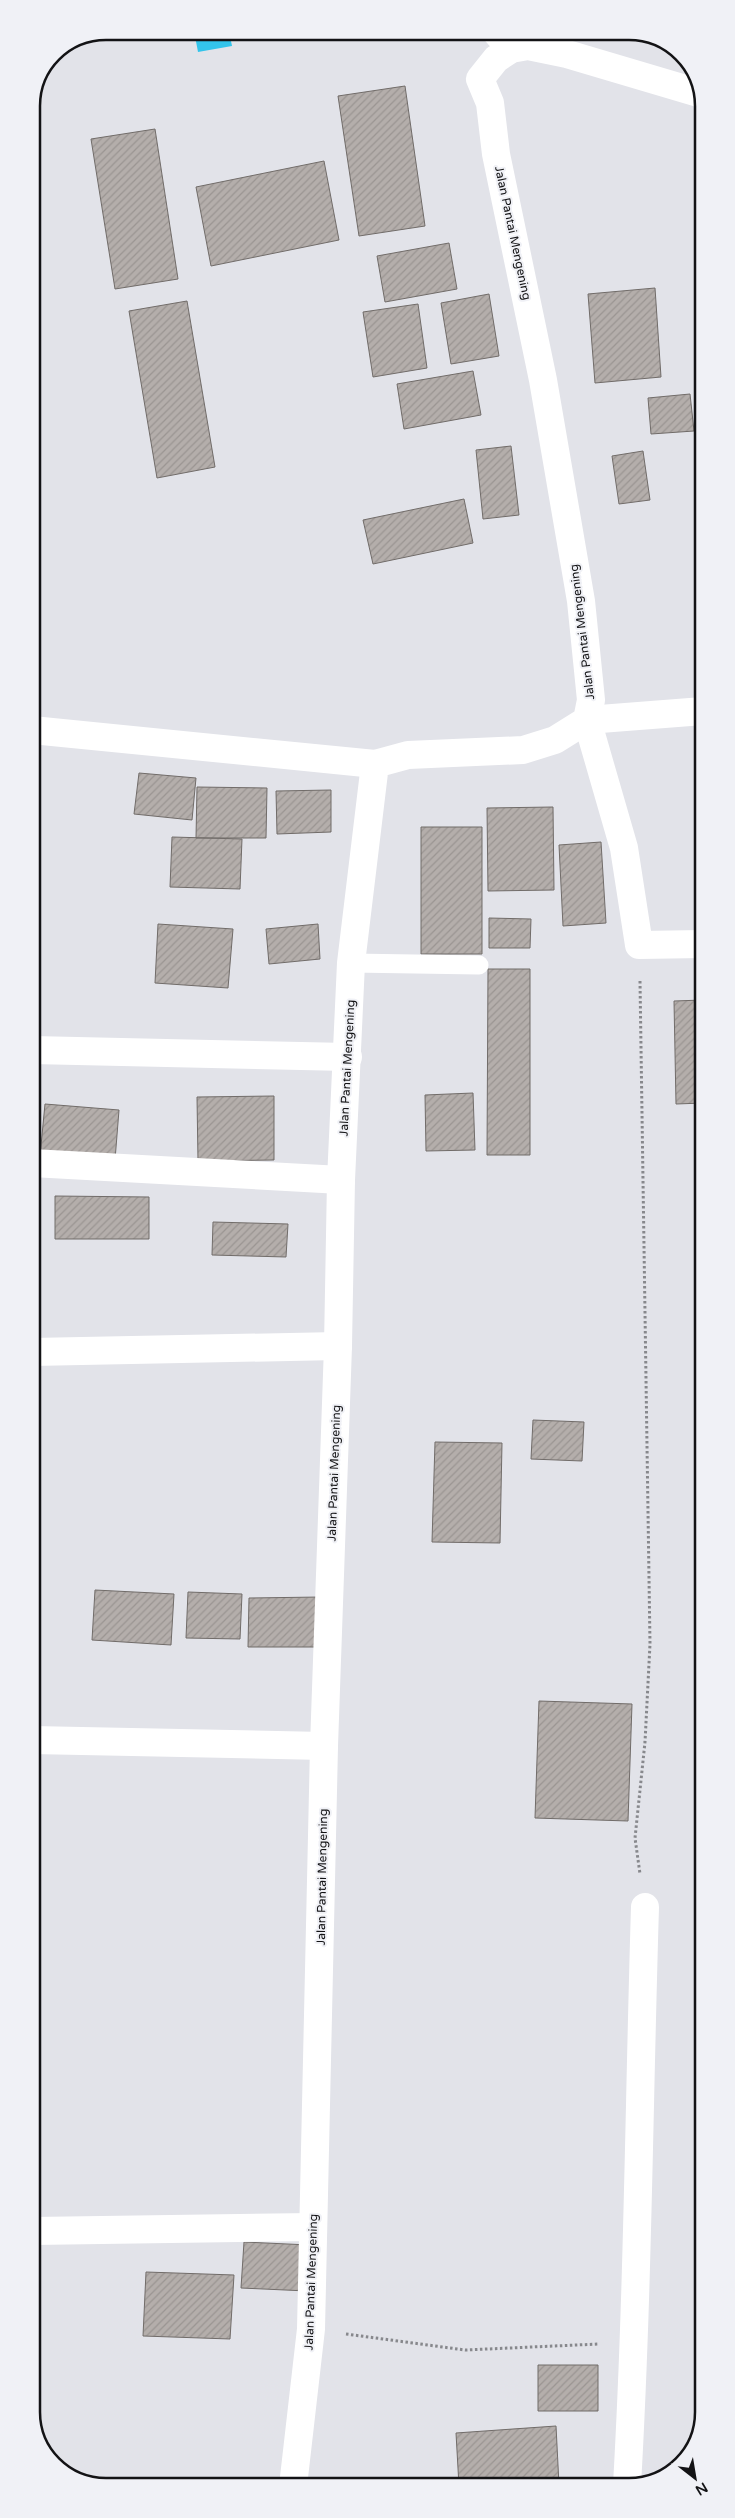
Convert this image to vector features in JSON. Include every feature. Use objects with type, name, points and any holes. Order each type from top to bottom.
[{"type":"street","name":"Jalan Pantai Mengening","points":[[587,720],[591,700],[580,601],[543,380],[496,154],[490,103],[480,79],[496,58],[504,40],[567,54],[694,91]]},
{"type":"street","points":[[40,731],[375,764],[408,755],[523,750],[555,740],[587,720],[695,712]]},
{"type":"street","points":[[587,720],[624,848],[639,945],[695,944]]},
{"type":"street","name":"Jalan Pantai Mengening","points":[[294,2478],[311,2329],[324,1746],[338,1346],[341,1180],[351,963],[375,764]]},
{"type":"street","points":[[40,1050],[348,1057]]},
{"type":"street","points":[[40,1163],[341,1180]]},
{"type":"street","points":[[40,1352],[338,1346]]},
{"type":"street","points":[[40,1740],[324,1746]]},
{"type":"street","points":[[627,2478],[635,2342],[638,2126],[645,1907]]},
{"type":"street","points":[[40,2231],[313,2227]]},
{"type":"lane","points":[[351,963],[479,965]]},
{"type":"path","points":[[639,945],[650,1644],[645,1742],[635,1838],[645,1907]]},
{"type":"path","points":[[311,2329],[465,2350],[635,2342]]},
{"type":"water","points":[[196,40],[231,40],[232,46],[198,52]]},
{"type":"building","points":[[405,86],[425,226],[359,236],[338,96]]},
{"type":"building","points":[[155,129],[178,279],[115,289],[91,139]]},
{"type":"building","points":[[324,161],[339,240],[211,266],[196,187]]},
{"type":"building","points":[[449,243],[457,289],[385,302],[377,256]]},
{"type":"building","points":[[655,288],[661,377],[595,383],[588,294]]},
{"type":"building","points":[[489,294],[499,356],[451,364],[441,303]]},
{"type":"building","points":[[187,301],[215,467],[157,478],[129,311]]},
{"type":"building","points":[[418,304],[427,368],[373,377],[363,312]]},
{"type":"building","points":[[473,371],[481,415],[404,429],[397,384]]},
{"type":"building","points":[[690,394],[694,431],[651,434],[648,398]]},
{"type":"building","points":[[511,446],[519,515],[483,519],[476,450]]},
{"type":"building","points":[[643,451],[650,500],[619,504],[612,456]]},
{"type":"building","points":[[464,499],[473,543],[373,564],[363,520]]},
{"type":"building","points":[[139,773],[196,778],[192,820],[134,814]]},
{"type":"building","points":[[197,787],[267,788],[266,838],[196,838]]},
{"type":"building","points":[[331,790],[331,832],[277,834],[276,791]]},
{"type":"building","points":[[553,807],[554,890],[488,891],[487,808]]},
{"type":"building","points":[[421,827],[482,827],[482,954],[421,954]]},
{"type":"building","points":[[172,837],[242,839],[240,889],[170,887]]},
{"type":"building","points":[[601,842],[606,923],[563,926],[559,845]]},
{"type":"building","points":[[489,918],[531,919],[530,948],[489,948]]},
{"type":"building","points":[[158,924],[233,929],[228,988],[155,983]]},
{"type":"building","points":[[318,924],[320,959],[269,964],[266,929]]},
{"type":"building","points":[[488,969],[530,969],[530,1155],[487,1155]]},
{"type":"building","points":[[695,1000],[695,1103],[676,1104],[674,1001]]},
{"type":"building","points":[[473,1093],[475,1150],[426,1151],[425,1095]]},
{"type":"building","points":[[274,1096],[274,1160],[198,1161],[197,1097]]},
{"type":"building","points":[[45,1104],[119,1110],[115,1160],[40,1156]]},
{"type":"building","points":[[55,1196],[149,1197],[149,1239],[55,1239]]},
{"type":"building","points":[[213,1222],[288,1224],[286,1257],[212,1255]]},
{"type":"building","points":[[533,1420],[584,1422],[582,1461],[531,1459]]},
{"type":"building","points":[[435,1442],[502,1443],[500,1543],[432,1542]]},
{"type":"building","points":[[95,1590],[174,1594],[171,1645],[92,1640]]},
{"type":"building","points":[[188,1592],[242,1594],[240,1639],[186,1638]]},
{"type":"building","points":[[321,1597],[320,1647],[248,1647],[249,1598]]},
{"type":"building","points":[[539,1701],[632,1704],[628,1821],[535,1818]]},
{"type":"building","points":[[244,2242],[309,2245],[307,2291],[241,2288]]},
{"type":"building","points":[[146,2272],[234,2275],[230,2339],[143,2336]]},
{"type":"building","points":[[538,2365],[598,2365],[598,2411],[538,2411]]},
{"type":"building","points":[[556,2426],[559,2478],[459,2478],[456,2433]]}]
